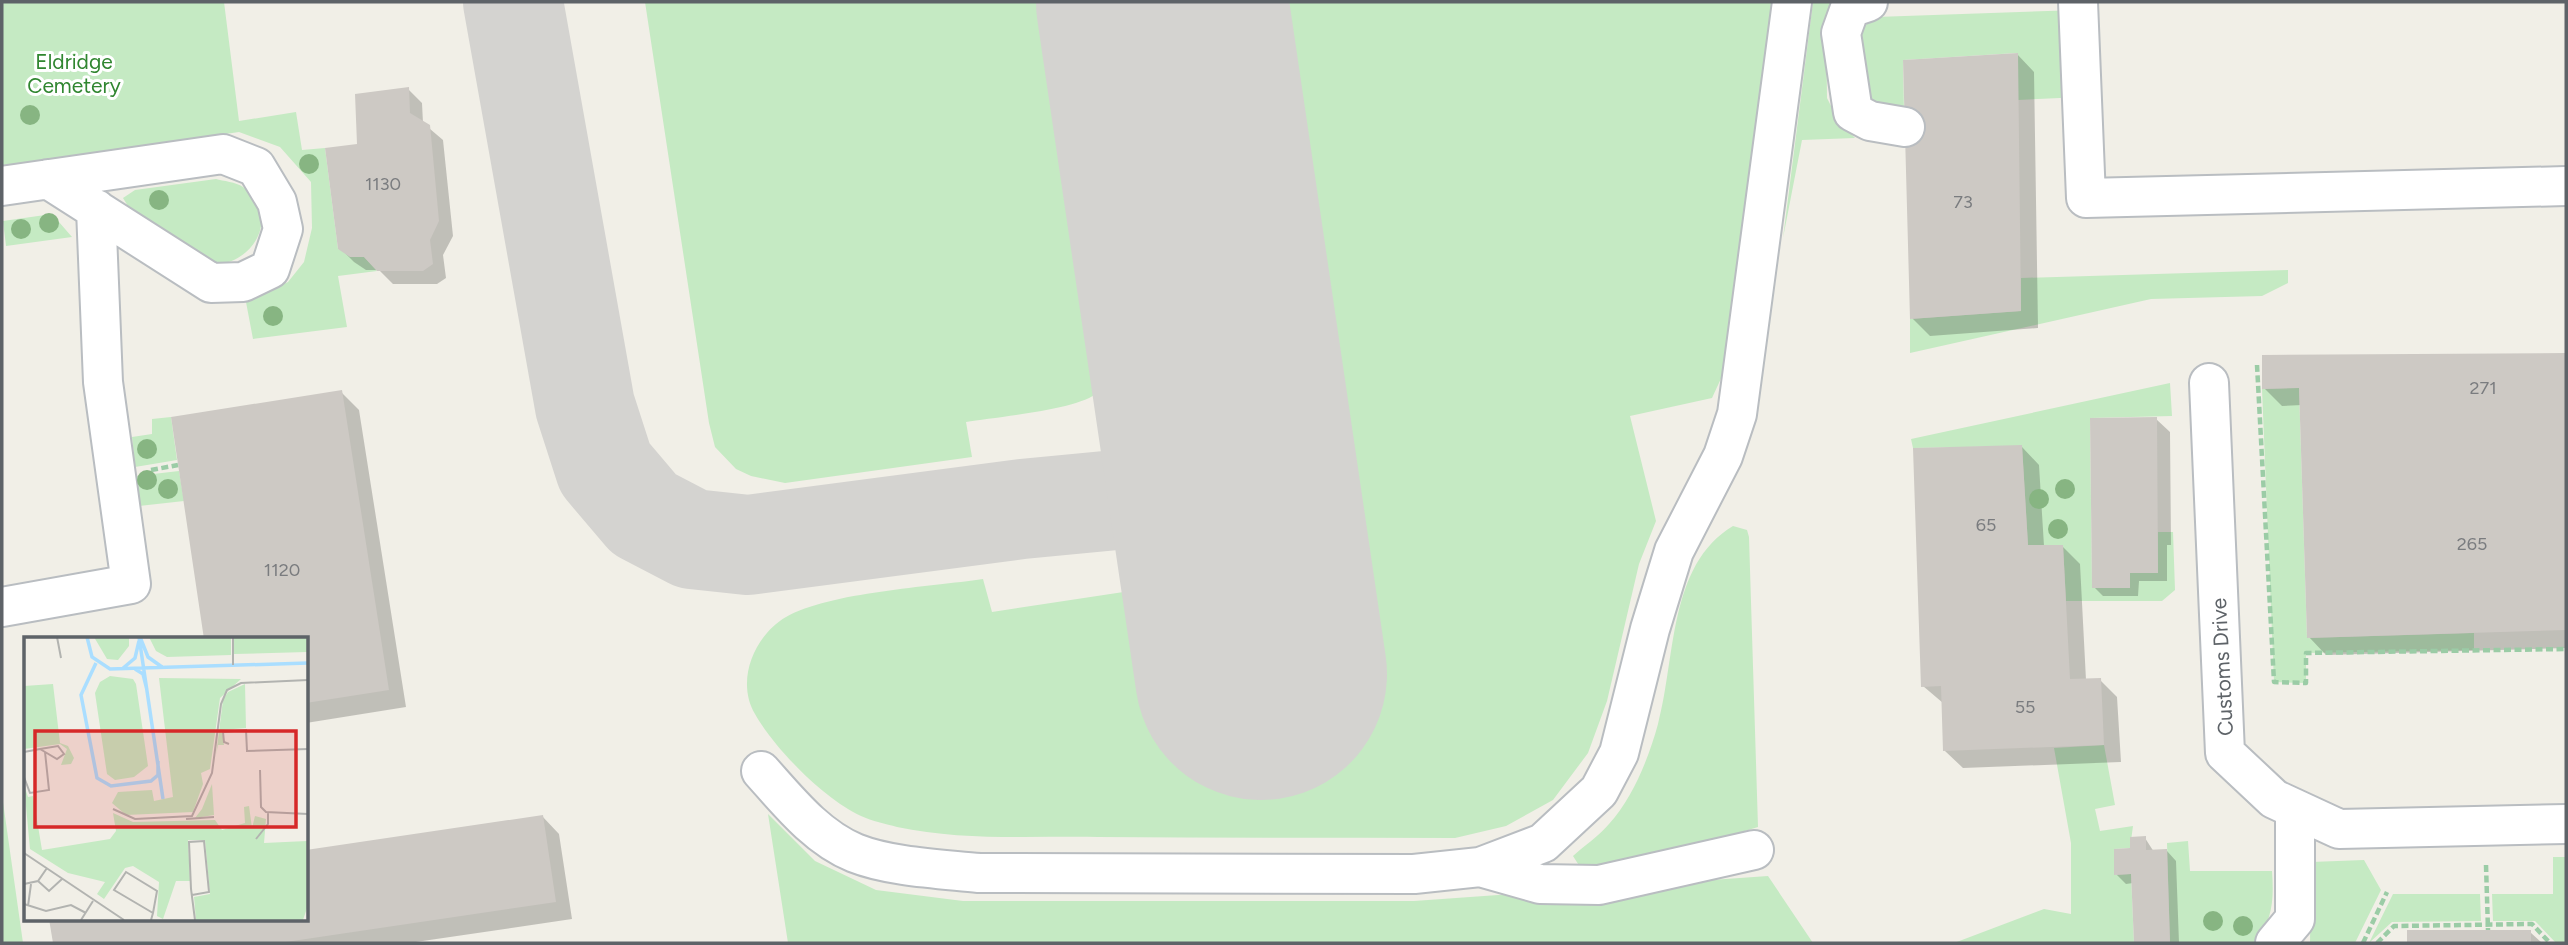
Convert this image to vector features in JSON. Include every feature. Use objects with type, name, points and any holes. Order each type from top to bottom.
[{"type":"lane","points":[[761,771],[803,818],[855,853],[914,866],[979,873],[1414,874],[1480,867],[1543,843],[1599,791],[1619,753],[1650,629],[1674,551],[1723,456],[1737,414],[1792,2]]},
{"type":"lane","points":[[1868,2],[1850,8],[1841,33],[1853,112],[1870,121],[1905,127]]},
{"type":"lane","points":[[2078,2],[2086,198],[2566,186]]},
{"type":"lane","points":[[2,186],[48,179],[223,154],[256,167],[277,202],[283,229],[270,269],[243,282],[211,283],[48,179]]},
{"type":"lane","points":[[2,607],[131,584],[103,382],[96,209]]},
{"type":"lane","name":"Customs Drive","points":[[2209,383],[2225,753],[2274,799],[2339,829],[2566,824]]},
{"type":"lane","points":[[2289,935],[2295,809]]},
{"type":"lane","points":[[1480,867],[1540,884],[1599,885],[1754,850]]},
{"type":"path","points":[[2257,365],[2274,682],[2306,683],[2306,653],[2566,649]]},
{"type":"path","points":[[2486,825],[2487,927]]},
{"type":"path","points":[[2363,943],[2387,892]]},
{"type":"path","points":[[2377,943],[2394,926],[2532,925],[2550,943]]},
{"type":"green space","name":"Eldridge Cemetery","points":[[2,2],[224,2],[239,121],[296,112],[302,150],[325,148],[338,249],[364,257],[377,271],[338,276],[347,327],[253,339],[246,302],[288,282],[304,262],[312,228],[311,182],[280,147],[239,132],[2,167]]},
{"type":"green space","points":[[645,2],[1062,2],[1112,329],[1109,370],[1098,392],[1074,404],[966,422],[972,457],[785,483],[751,476],[736,469],[715,447],[709,423]]},
{"type":"green space","points":[[1260,2],[1772,2],[1724,372],[1712,398],[1630,416],[1656,521],[1639,564],[1607,701],[1588,753],[1553,800],[1506,826],[1455,838],[972,836],[897,827],[861,816],[832,798],[802,772],[764,728],[749,701],[748,673],[757,647],[775,625],[805,609],[854,596],[983,579],[992,612],[1150,588],[1162,690],[1357,658]]},
{"type":"green space","points":[[1813,2],[1834,2],[1826,17],[1827,98],[1838,120],[1855,138],[1802,140],[1783,238]]},
{"type":"green space","points":[[2079,10],[2082,97],[2018,100],[2017,53],[1903,60],[1904,111],[1876,105],[1867,99],[1861,35],[1862,28],[1876,17]]},
{"type":"green space","points":[[216,179],[243,187],[254,198],[262,222],[259,234],[243,255],[216,265],[131,211],[123,198],[135,190]]},
{"type":"green space","points":[[52,214],[72,237],[6,246],[3,221]]},
{"type":"green space","points":[[2288,270],[2288,283],[2262,296],[2151,299],[1910,353],[1910,319],[2021,311],[2021,278]]},
{"type":"green space","points":[[2170,383],[2172,416],[2090,418],[2092,587],[2130,573],[2158,573],[2158,532],[2173,532],[2175,590],[2162,601],[2066,601],[2063,545],[2028,545],[2022,446],[1913,448],[1911,439]]},
{"type":"green space","points":[[2299,388],[2307,638],[2474,633],[2474,650],[2306,653],[2306,683],[2274,682],[2262,389]]},
{"type":"green space","points":[[171,417],[177,460],[135,467],[132,437],[152,434],[152,419]]},
{"type":"green space","points":[[179,471],[184,501],[139,506],[136,476]]},
{"type":"green space","points":[[1733,526],[1747,530],[1749,537],[1758,827],[1613,871],[1580,867],[1573,856],[1601,833],[1618,814],[1633,790],[1650,750],[1664,698],[1685,588],[1696,564],[1712,543]]},
{"type":"green space","points":[[2104,745],[2115,805],[2095,809],[2100,831],[2133,826],[2130,848],[2114,849],[2114,875],[2131,874],[2134,943],[1954,943],[2044,909],[2071,914],[2071,843],[2054,748]]},
{"type":"green space","points":[[2,795],[23,943],[2,943]]},
{"type":"green space","points":[[768,814],[815,861],[876,890],[963,901],[1414,901],[1768,876],[1813,943],[788,943]]},
{"type":"green space","points":[[2188,841],[2190,871],[2272,871],[2273,891],[2269,918],[2254,943],[2170,943],[2167,843]]},
{"type":"green space","points":[[2553,857],[2566,857],[2566,943],[2556,943],[2535,921],[2493,921],[2492,894],[2553,894]]},
{"type":"green space","points":[[2364,860],[2381,890],[2355,943],[2310,943],[2311,862]]},
{"type":"green space","points":[[2393,894],[2480,894],[2481,921],[2392,922],[2369,943]]},
{"type":"building","points":[[2018,53],[2021,311],[1910,319],[1903,60]]},
{"type":"building","points":[[409,87],[410,113],[430,125],[439,221],[430,240],[433,264],[423,271],[377,271],[364,257],[350,257],[338,249],[325,148],[357,144],[355,94]]},
{"type":"building","points":[[2566,353],[2566,630],[2307,638],[2299,388],[2262,389],[2262,355]]},
{"type":"building","points":[[342,390],[389,690],[308,703],[308,637],[204,637],[171,417]]},
{"type":"building","points":[[2157,417],[2158,573],[2130,573],[2130,588],[2092,588],[2090,418]]},
{"type":"building","points":[[2022,445],[2028,545],[2063,545],[2070,679],[2101,678],[2104,745],[1943,751],[1941,686],[1921,687],[1913,448]]},
{"type":"building","points":[[543,815],[556,902],[279,943],[53,943],[49,920],[308,920],[308,850]]},
{"type":"building","points":[[2146,836],[2146,850],[2167,849],[2170,943],[2134,943],[2131,874],[2114,875],[2114,849],[2130,848],[2130,837]]},
{"type":"building","points":[[2407,930],[2531,930],[2531,943],[2407,943]]},
{"type":"taxiway","points":[[513,2],[585,406],[605,468],[644,514],[692,539],[748,545],[1022,509],[1137,498],[1176,472],[1203,431],[1212,375],[1206,296]]},
{"type":"runway","points":[[1162,2],[1261,674]]}]
